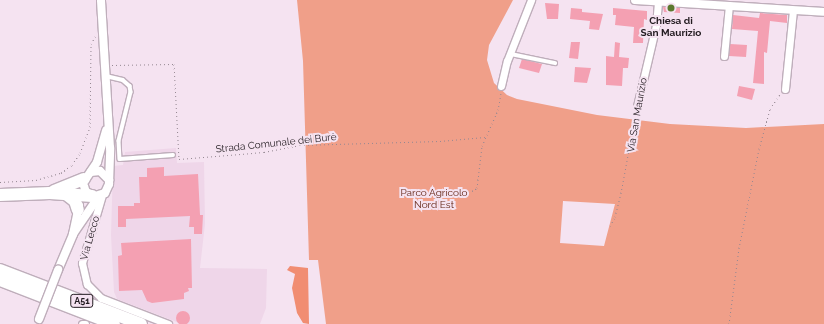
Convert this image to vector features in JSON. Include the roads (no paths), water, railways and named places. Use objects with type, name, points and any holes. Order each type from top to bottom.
[{"type":"highway","points":[[0,195],[50,193],[90,188]]},
{"type":"highway","points":[[50,193],[66,194],[90,188]]},
{"type":"highway","points":[[66,194],[75,201],[78,210]]},
{"type":"highway","points":[[0,266],[18,273],[23,279]]},
{"type":"highway","name":"A51","points":[[0,270],[141,324]]},
{"type":"highway","name":"A51","points":[[0,280],[114,324]]},
{"type":"street","points":[[502,86],[510,54],[530,0]]},
{"type":"street","points":[[635,0],[824,12]]},
{"type":"street","points":[[90,188],[108,187],[110,148],[107,124],[100,1]]},
{"type":"street","name":"Via San Maurizio","points":[[637,106],[662,1]]},
{"type":"street","points":[[724,56],[729,5]]},
{"type":"street","points":[[785,89],[793,10]]},
{"type":"street","points":[[38,321],[90,188],[102,149],[107,124]]},
{"type":"street","points":[[73,234],[78,210],[100,171],[108,180]]},
{"type":"street","name":"Via Lecco","points":[[90,188],[82,272],[87,284],[101,298],[168,324]]},
{"type":"lane","points":[[510,54],[555,63]]},
{"type":"lane","points":[[104,76],[123,80],[130,86],[132,92],[119,141],[120,159],[173,155]]},
{"type":"place","name":"Chiesa di San Maurizio","points":[[671,8]]},
{"type":"park label","name":"Parco Agricolo Nord Est","points":[[434,198]]}]
